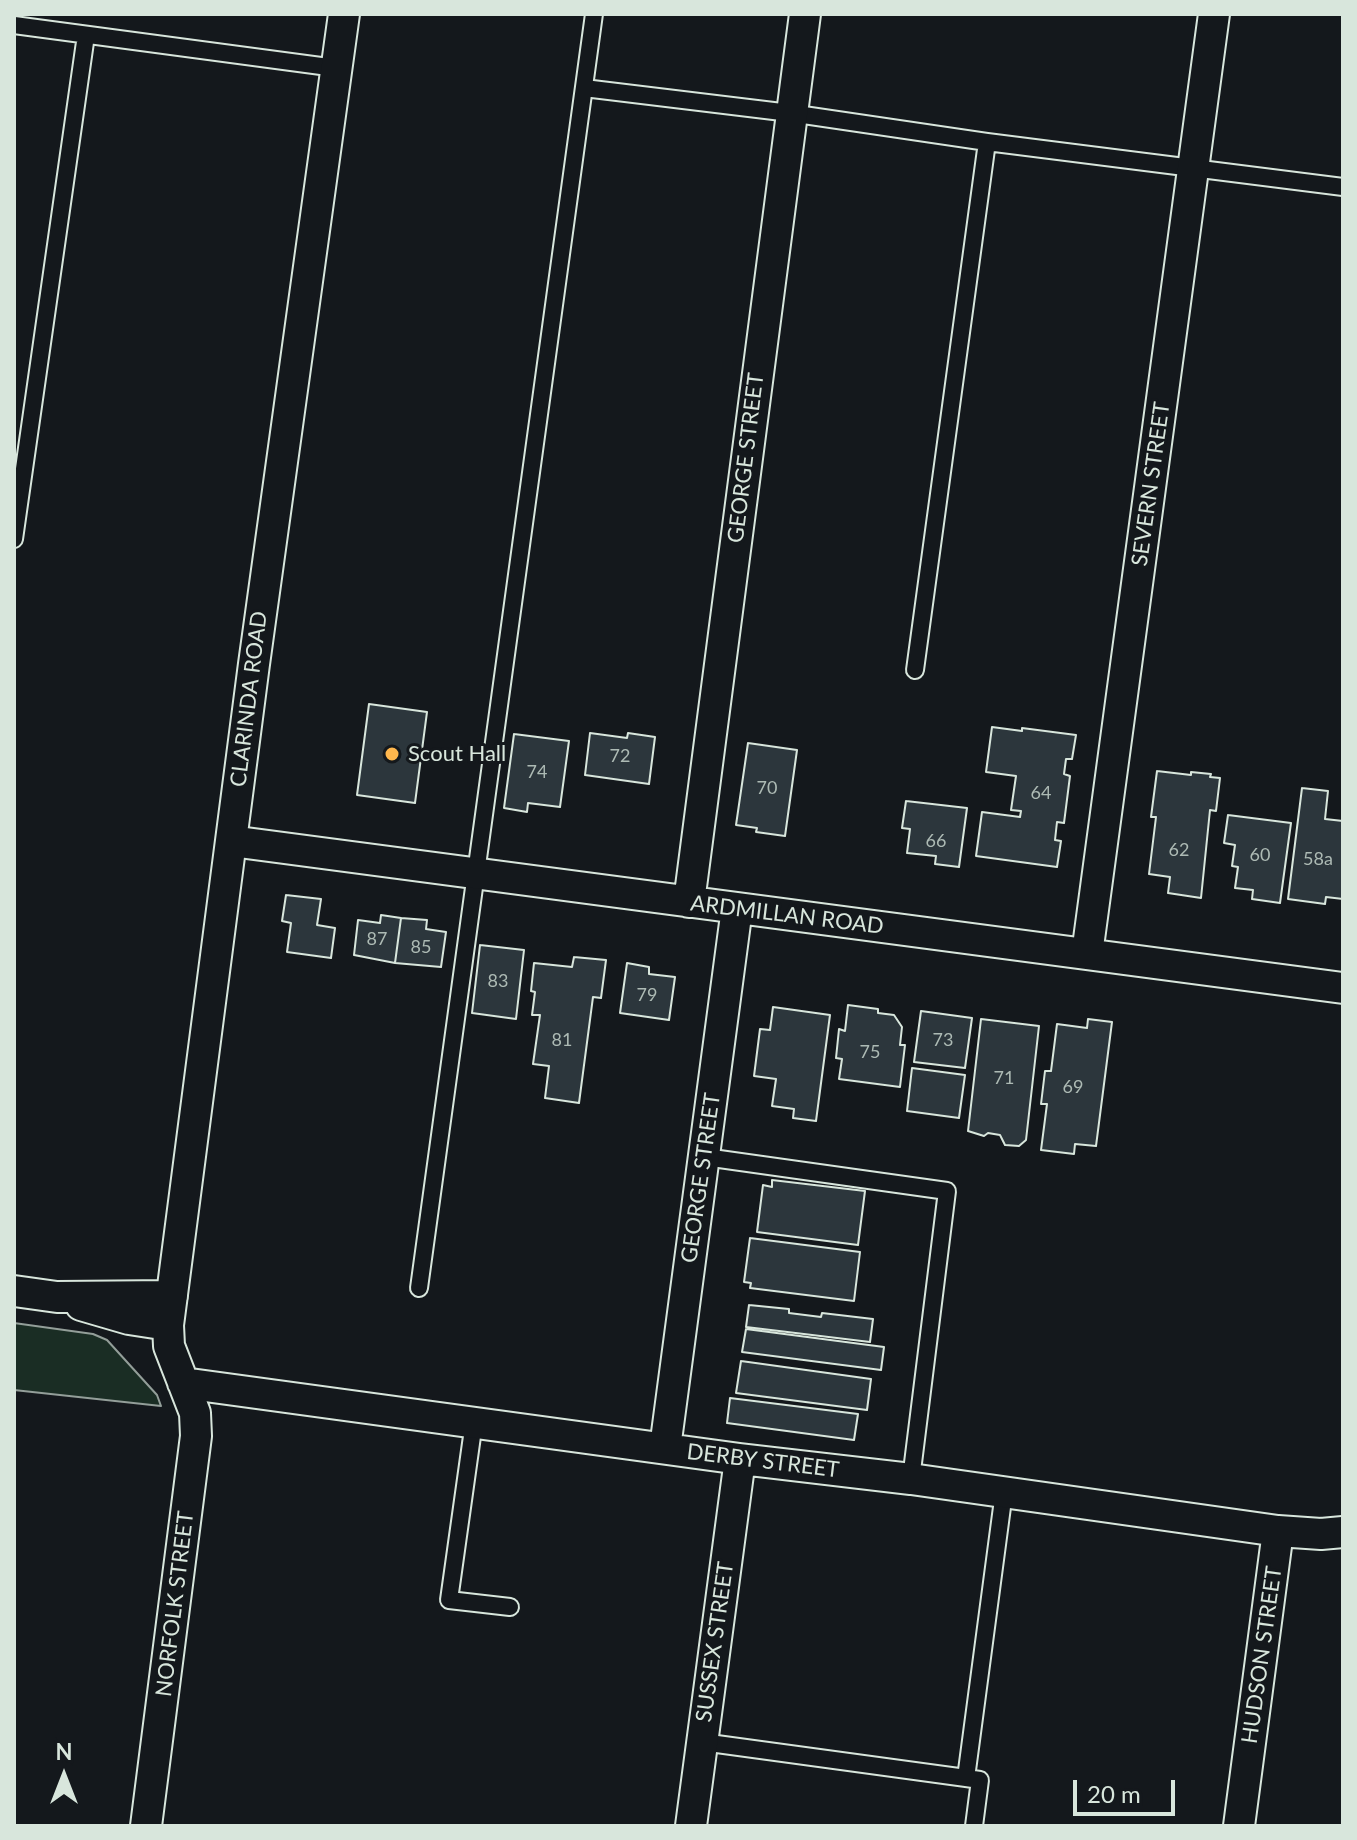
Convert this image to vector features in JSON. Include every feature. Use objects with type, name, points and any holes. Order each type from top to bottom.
[{"type":"street","name":"CLARINDA ROAD","points":[[183,1383],[169,1346],[170,1311],[344,14]]},
{"type":"street","name":"GEORGE STREET","points":[[689,902],[805,14]]},
{"type":"street","name":"SEVERN STREET","points":[[1087,954],[1214,14]]},
{"type":"street","name":"ARDMILLAN ROAD","points":[[231,841],[1343,988]]},
{"type":"street","name":"GEORGE STREET","points":[[665,1448],[737,908]]},
{"type":"street","points":[[14,1291],[170,1311]]},
{"type":"street","name":"DERBY STREET","points":[[183,1383],[1278,1531],[1343,1532]]},
{"type":"street","name":"NORFOLK STREET","points":[[146,1826],[196,1436],[195,1413],[183,1383]]},
{"type":"street","name":"SUSSEX STREET","points":[[691,1826],[740,1459]]},
{"type":"street","name":"HUDSON STREET","points":[[1239,1826],[1278,1531]]},
{"type":"lane","points":[[419,1288],[594,14]]},
{"type":"lane","points":[[14,25],[336,68]]},
{"type":"lane","points":[[14,539],[86,35]]},
{"type":"lane","points":[[584,88],[1343,187]]},
{"type":"lane","points":[[915,670],[987,142]]},
{"type":"lane","points":[[705,1157],[947,1191],[911,1479]]},
{"type":"lane","points":[[474,1422],[449,1600],[510,1607]]},
{"type":"lane","points":[[966,1778],[1004,1492]]},
{"type":"lane","points":[[702,1742],[980,1780],[974,1826]]},
{"type":"green space","points":[[14,1323],[93,1334],[107,1340],[157,1395],[161,1406],[14,1390]]},
{"type":"building","name":"Scout Hall","points":[[369,704],[427,712],[415,803],[357,795]]},
{"type":"building","points":[[992,727],[1076,735],[1072,759],[1066,759],[1064,774],[1070,776],[1064,823],[1057,822],[1055,840],[1061,841],[1057,867],[976,856],[982,812],[1020,817],[1021,811],[1011,810],[1016,776],[986,772]]},
{"type":"building","points":[[590,733],[627,738],[628,733],[655,737],[649,784],[585,775]]},
{"type":"building","points":[[514,734],[569,741],[560,807],[528,803],[527,812],[504,808]]},
{"type":"building","points":[[748,743],[797,750],[785,836],[756,832],[757,828],[736,825]]},
{"type":"building","points":[[1157,771],[1211,774],[1210,777],[1220,778],[1216,811],[1210,810],[1201,898],[1168,893],[1170,877],[1149,874],[1156,817],[1151,817]]},
{"type":"building","points":[[1302,788],[1328,791],[1325,819],[1343,821],[1343,899],[1326,897],[1325,904],[1288,899]]},
{"type":"building","points":[[906,801],[967,808],[959,867],[935,864],[936,856],[907,853],[910,829],[902,828]]},
{"type":"building","points":[[1228,815],[1291,823],[1280,903],[1252,899],[1253,890],[1235,888],[1238,867],[1232,866],[1235,845],[1224,843]]},
{"type":"building","points":[[286,895],[321,899],[317,925],[335,928],[331,958],[287,952],[291,923],[282,921]]},
{"type":"building","points":[[381,915],[401,918],[395,963],[354,955],[358,920],[380,923]]},
{"type":"building","points":[[401,918],[427,920],[426,929],[446,932],[441,967],[395,963]]},
{"type":"building","points":[[480,945],[524,950],[516,1019],[472,1013]]},
{"type":"building","points":[[574,957],[606,960],[601,998],[593,997],[579,1103],[545,1098],[549,1066],[533,1064],[540,1015],[532,1015],[534,963],[572,967]]},
{"type":"building","points":[[627,963],[649,967],[649,974],[675,977],[669,1020],[620,1013]]},
{"type":"building","points":[[848,1005],[878,1009],[878,1013],[894,1015],[902,1027],[900,1045],[905,1045],[900,1087],[839,1079],[842,1059],[836,1058],[839,1029],[845,1031]]},
{"type":"building","points":[[773,1007],[830,1015],[816,1121],[793,1118],[794,1109],[772,1106],[776,1079],[754,1076],[760,1029],[770,1030]]},
{"type":"building","points":[[921,1011],[972,1018],[965,1068],[914,1062]]},
{"type":"building","points":[[981,1019],[1039,1026],[1026,1140],[1019,1146],[1005,1145],[1000,1135],[988,1133],[984,1136],[968,1131]]},
{"type":"building","points":[[1088,1019],[1112,1022],[1096,1146],[1075,1144],[1074,1154],[1041,1150],[1047,1104],[1041,1104],[1045,1071],[1051,1071],[1057,1024],[1087,1028]]},
{"type":"building","points":[[912,1068],[965,1075],[959,1118],[907,1111]]},
{"type":"building","points":[[772,1180],[865,1191],[858,1245],[757,1232],[763,1185],[772,1187]]},
{"type":"building","points":[[750,1238],[860,1252],[854,1301],[750,1288],[751,1283],[744,1282]]},
{"type":"building","points":[[749,1305],[789,1309],[789,1313],[821,1317],[822,1313],[873,1319],[870,1342],[746,1327]]},
{"type":"building","points":[[746,1329],[884,1347],[881,1370],[742,1352]]},
{"type":"building","points":[[741,1361],[871,1379],[867,1410],[736,1393]]},
{"type":"building","points":[[730,1398],[858,1414],[854,1440],[727,1423]]},
{"type":"place","name":"Scout Hall","points":[[392,754]]}]
